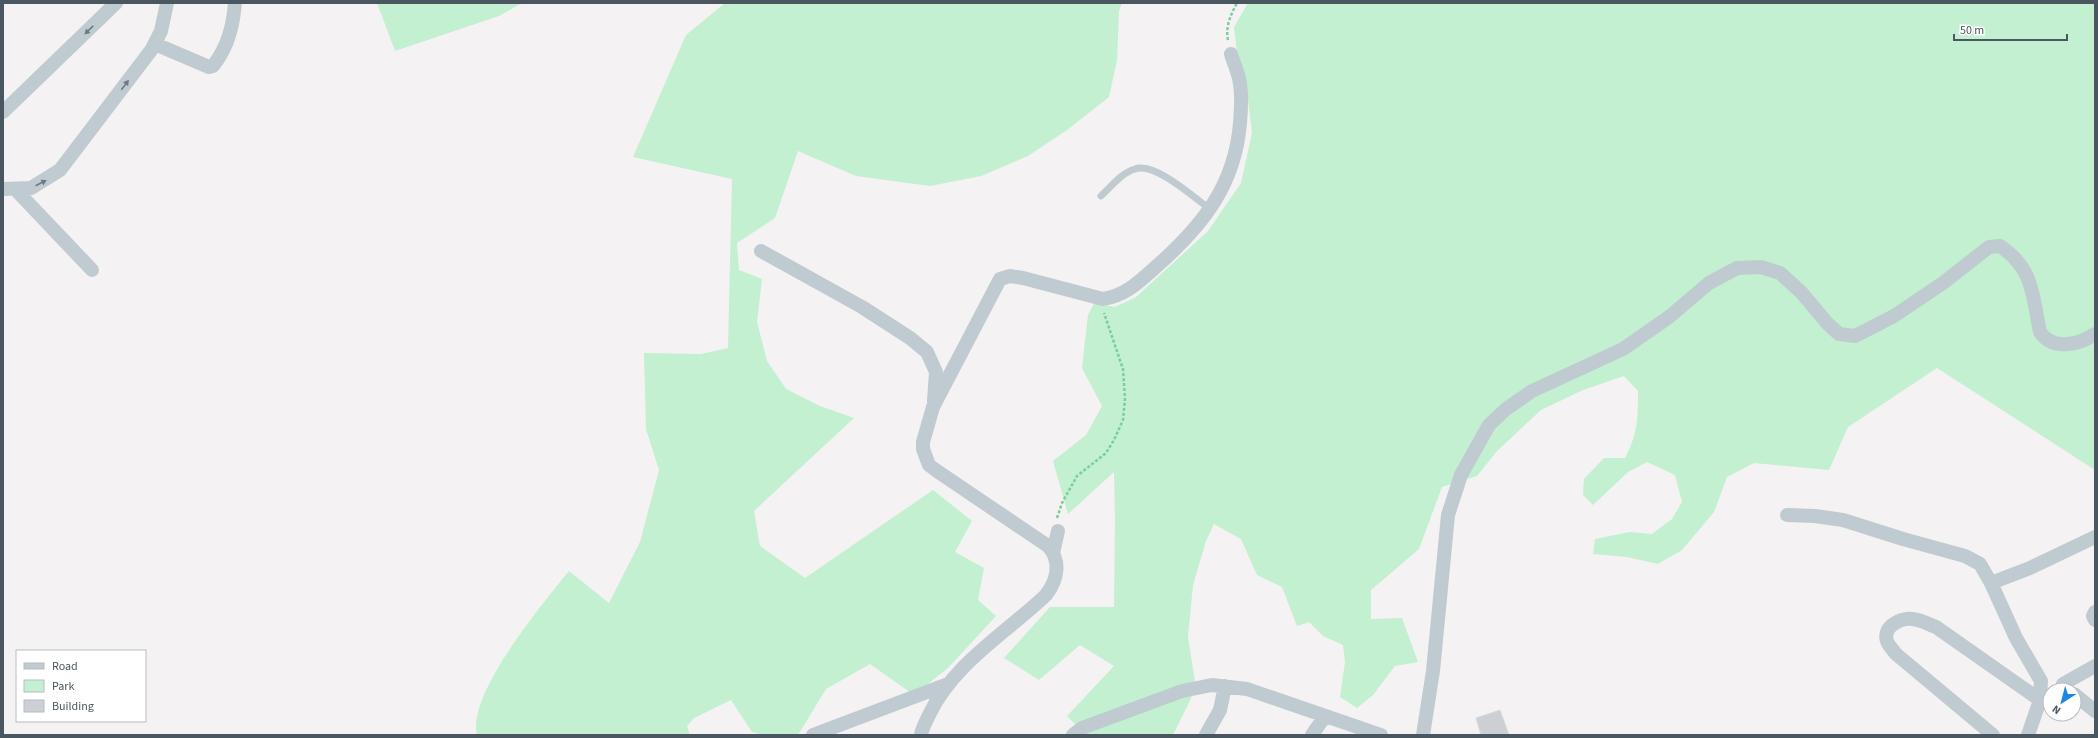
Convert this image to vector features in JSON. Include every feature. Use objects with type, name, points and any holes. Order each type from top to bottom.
[{"type":"street","points":[[3,112],[116,3]]},
{"type":"street","points":[[9,189],[31,188],[60,170],[155,44],[161,31],[167,3]]},
{"type":"street","points":[[155,44],[209,67],[213,66],[225,48],[231,33],[235,3]]},
{"type":"street","points":[[933,407],[1000,279],[1010,276],[1023,278],[1103,299],[1122,295],[1183,243],[1210,209],[1228,180],[1239,140],[1240,83],[1231,54]]},
{"type":"street","points":[[9,189],[92,270]]},
{"type":"street","points":[[1423,735],[1433,671],[1448,516],[1461,475],[1490,425],[1506,409],[1532,391],[1623,349],[1669,317],[1709,283],[1736,268],[1761,267],[1780,273],[1801,292],[1827,323],[1839,334],[1855,336],[1894,316],[1943,283],[1989,247],[2000,246],[2014,256],[2020,263],[2030,282],[2040,332],[2045,339],[2062,344],[2082,342],[2095,334]]},
{"type":"street","points":[[761,251],[862,307],[910,338],[927,352],[936,372],[933,407],[923,442],[923,449],[930,465],[946,478],[1033,535],[1053,553]]},
{"type":"street","points":[[1787,515],[1815,516],[1843,520],[1903,539],[1966,556],[1980,564],[1991,583],[2016,638],[2041,681],[2040,700],[2028,735]]},
{"type":"street","points":[[921,735],[933,707],[948,684],[993,640],[1046,595],[1052,587],[1057,567],[1053,553],[1058,531]]},
{"type":"street","points":[[1991,583],[2030,568],[2095,537]]},
{"type":"street","points":[[2095,612],[2095,620]]},
{"type":"street","points":[[1993,735],[1896,654],[1887,642],[1886,634],[1890,626],[1900,620],[1911,618],[1929,624],[2040,700]]},
{"type":"street","points":[[2073,682],[2095,666]]},
{"type":"street","points":[[2041,681],[2049,678],[2056,679],[2060,682]]},
{"type":"street","points":[[812,735],[948,684]]},
{"type":"street","points":[[1073,735],[1082,728],[1182,690],[1212,685],[1247,689],[1381,735]]},
{"type":"street","points":[[1206,735],[1220,710],[1225,686]]},
{"type":"street","points":[[2082,700],[2095,710]]},
{"type":"street","points":[[1312,735],[1325,716]]},
{"type":"lane","points":[[1101,196],[1123,175],[1135,168],[1149,169],[1168,178],[1210,209]]},
{"type":"path","points":[[1231,54],[1226,33],[1232,12],[1237,3]]},
{"type":"path","points":[[1058,531],[1057,518],[1062,503],[1076,476],[1106,452],[1114,440],[1123,420],[1125,399],[1123,369],[1105,318],[1103,299]]},
{"type":"green space","points":[[377,3],[522,3],[499,16],[395,51]]},
{"type":"green space","points":[[725,3],[1122,3],[1119,11],[1117,60],[1109,97],[1067,130],[1028,156],[981,176],[930,186],[856,176],[798,151],[775,218],[737,243],[739,270],[762,279],[757,322],[767,361],[786,389],[820,406],[854,418],[754,511],[760,546],[805,578],[933,490],[972,521],[955,552],[984,568],[978,600],[996,616],[948,668],[914,695],[870,664],[826,689],[798,735],[763,735],[752,732],[731,700],[694,718],[687,726],[690,735],[477,735],[477,717],[484,697],[495,674],[526,626],[569,571],[609,603],[640,542],[659,470],[646,429],[644,353],[701,354],[728,348],[732,179],[633,157],[686,35]]},
{"type":"green space","points":[[1248,3],[2095,3],[2095,470],[1937,368],[1848,427],[1829,470],[1754,463],[1727,477],[1714,512],[1682,550],[1658,564],[1627,557],[1593,554],[1595,539],[1630,532],[1652,534],[1672,519],[1682,502],[1675,475],[1647,462],[1628,472],[1593,505],[1583,495],[1584,479],[1604,458],[1625,458],[1633,441],[1637,417],[1638,391],[1624,376],[1583,390],[1541,410],[1497,451],[1477,476],[1442,487],[1419,549],[1371,590],[1371,619],[1402,618],[1418,662],[1395,666],[1373,695],[1357,708],[1340,697],[1345,662],[1343,645],[1323,636],[1309,622],[1297,626],[1282,587],[1257,575],[1241,539],[1214,524],[1206,541],[1193,585],[1188,637],[1196,688],[1174,733],[1170,735],[1086,735],[1067,716],[1114,666],[1080,645],[1039,680],[1004,658],[1050,607],[1114,607],[1114,472],[1068,514],[1053,461],[1086,435],[1102,406],[1082,368],[1088,315],[1094,303],[1115,307],[1136,297],[1208,231],[1241,183],[1252,133],[1245,75],[1237,52],[1234,27]]},
{"type":"building","points":[[1500,710],[1509,735],[1481,735],[1476,718]]}]
